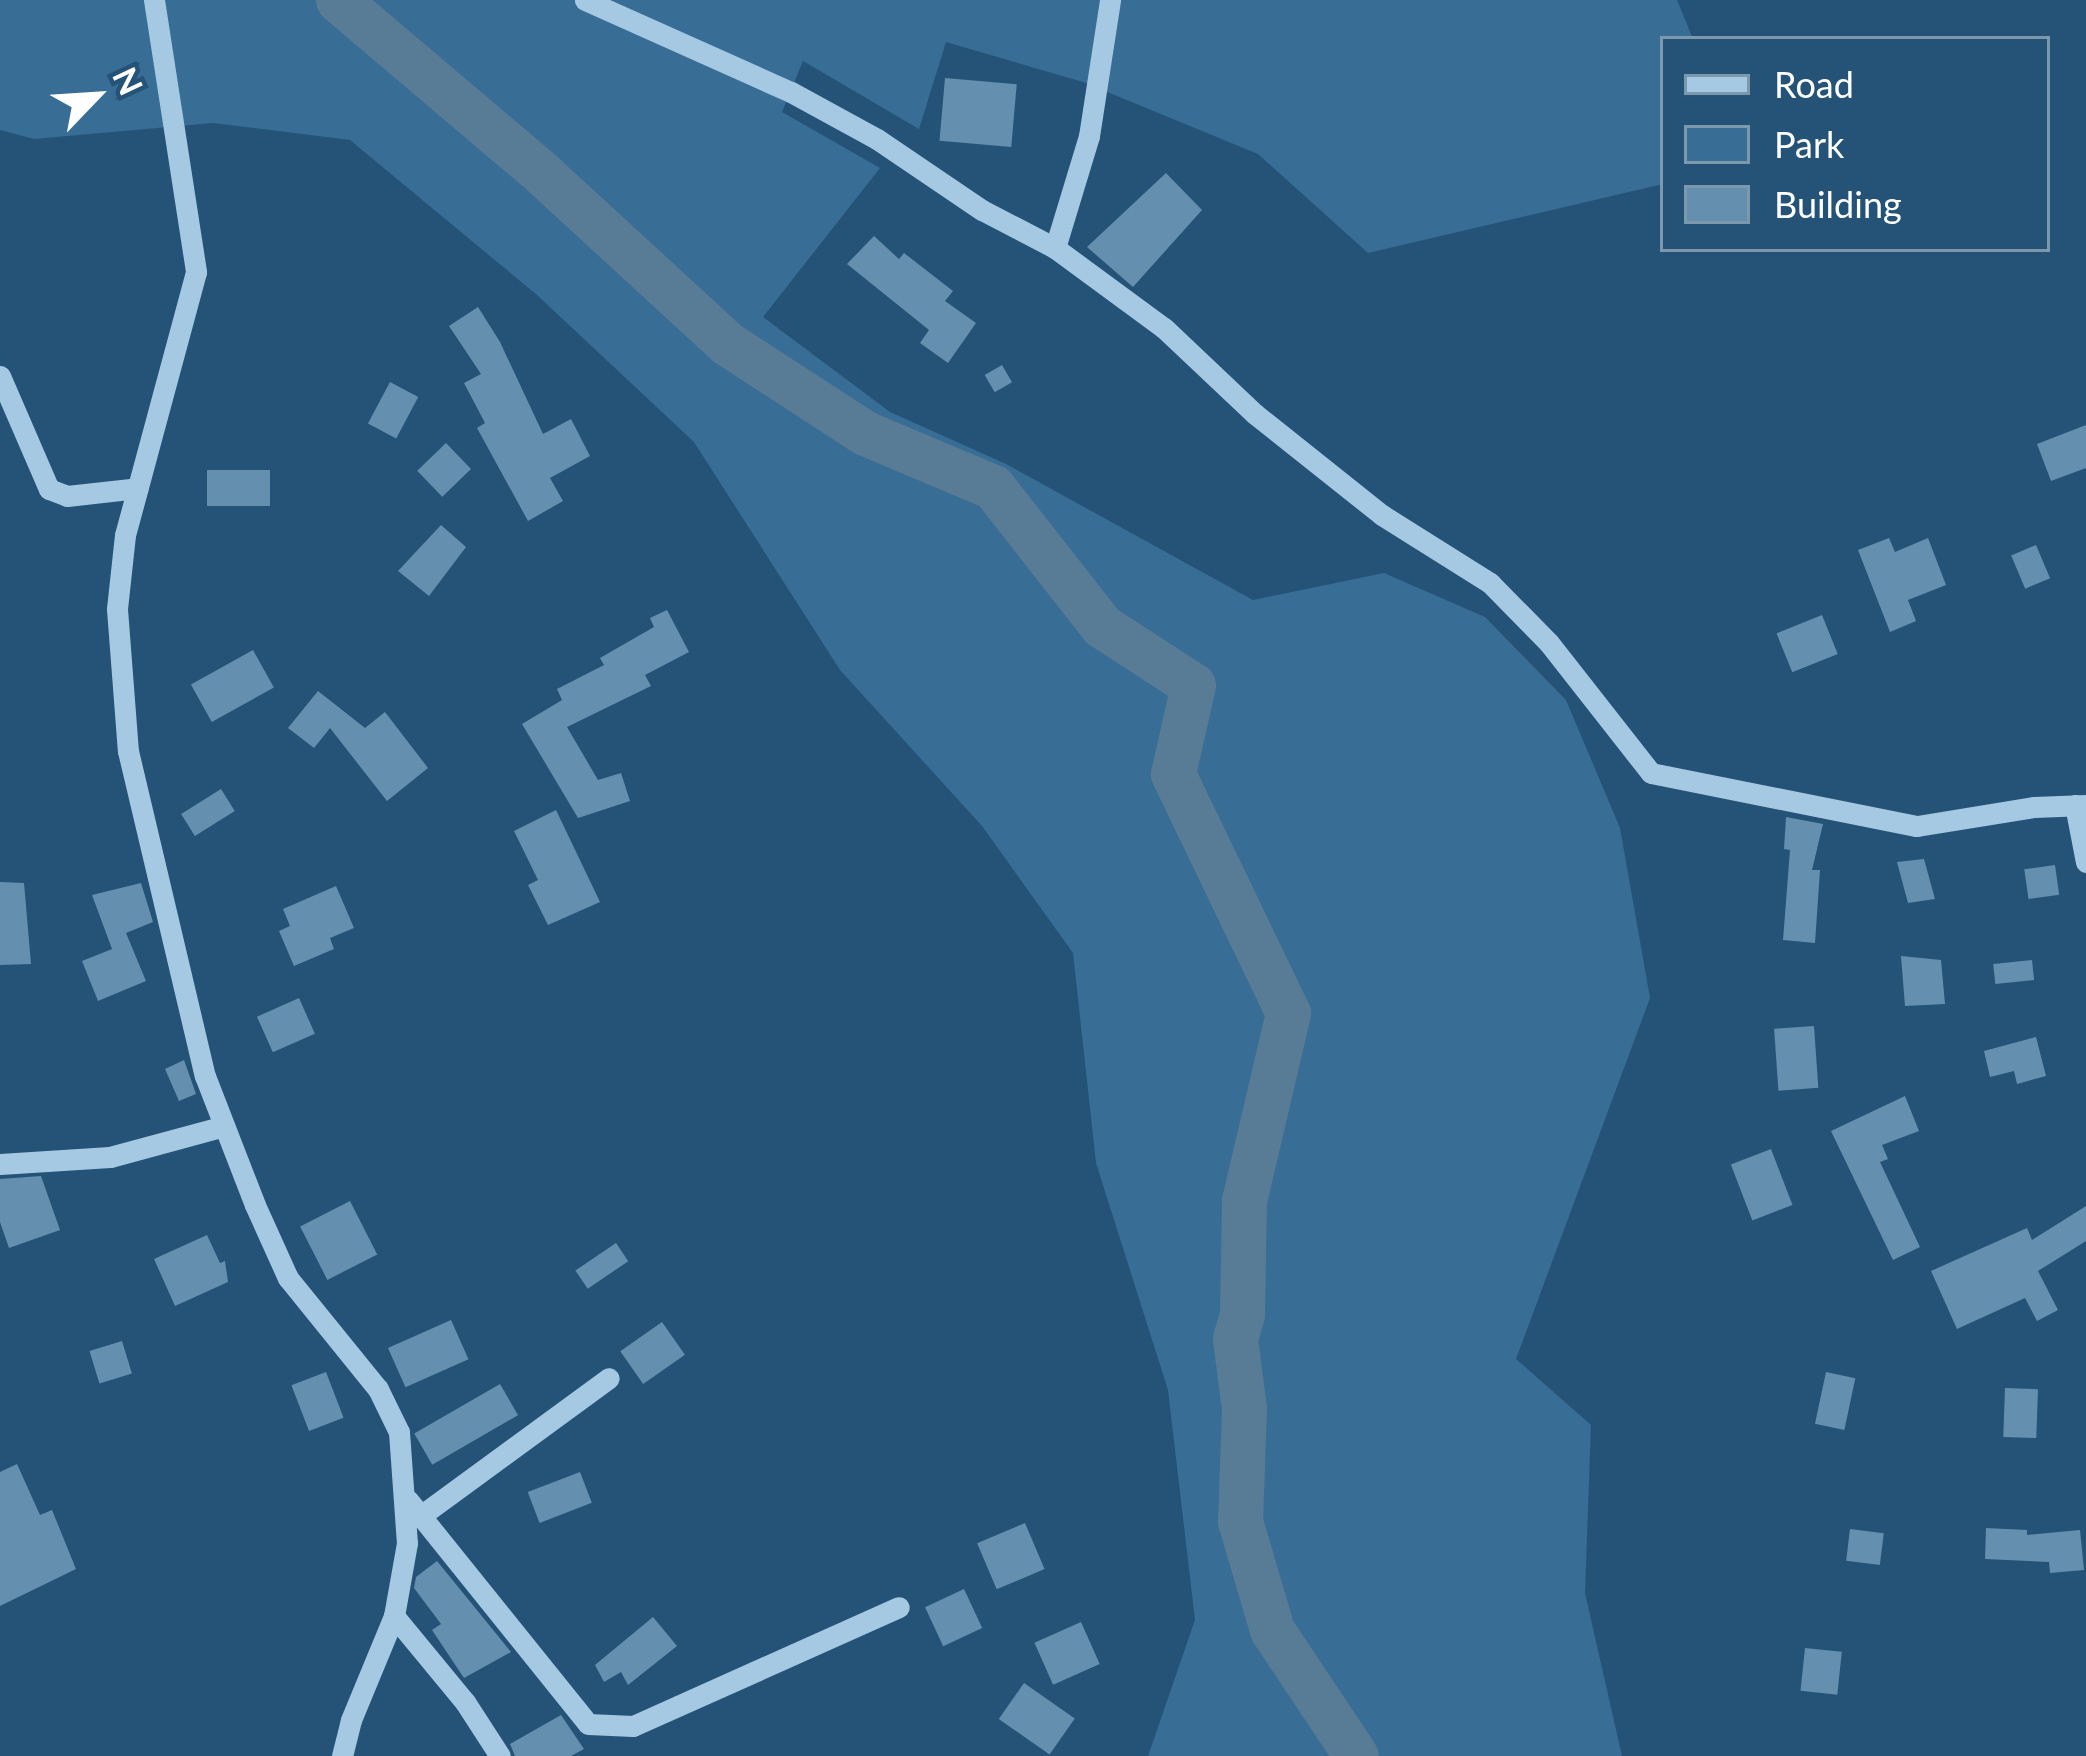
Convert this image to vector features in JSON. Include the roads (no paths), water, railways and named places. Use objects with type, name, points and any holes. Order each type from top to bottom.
[{"type":"street","points":[[154,0],[196,272],[125,535],[117,609],[128,751],[205,1076],[224,1126],[288,1278],[378,1389],[399,1432],[413,1508],[407,1543],[394,1616],[351,1720],[342,1756]]},
{"type":"street","points":[[585,0],[791,92],[877,139],[982,210],[1055,248],[1164,328],[1256,414],[1382,514],[1490,583],[1549,643],[1651,773],[1917,826],[2080,805],[2086,862]]},
{"type":"street","points":[[1055,248],[1089,136],[1110,0]]},
{"type":"street","points":[[0,376],[50,489],[68,496],[138,488]]},
{"type":"street","points":[[0,1164],[110,1157],[224,1126]]},
{"type":"street","points":[[413,1508],[609,1378]]},
{"type":"street","points":[[413,1508],[588,1724],[633,1726],[899,1607]]},
{"type":"street","points":[[394,1616],[465,1702],[500,1756]]},
{"type":"waterway","points":[[338,0],[544,175],[728,344],[865,433],[993,487],[1102,626],[1193,685],[1173,774],[1288,1013],[1244,1200],[1242,1314],[1235,1339],[1244,1408],[1240,1521],[1272,1630],[1356,1756]]}]
